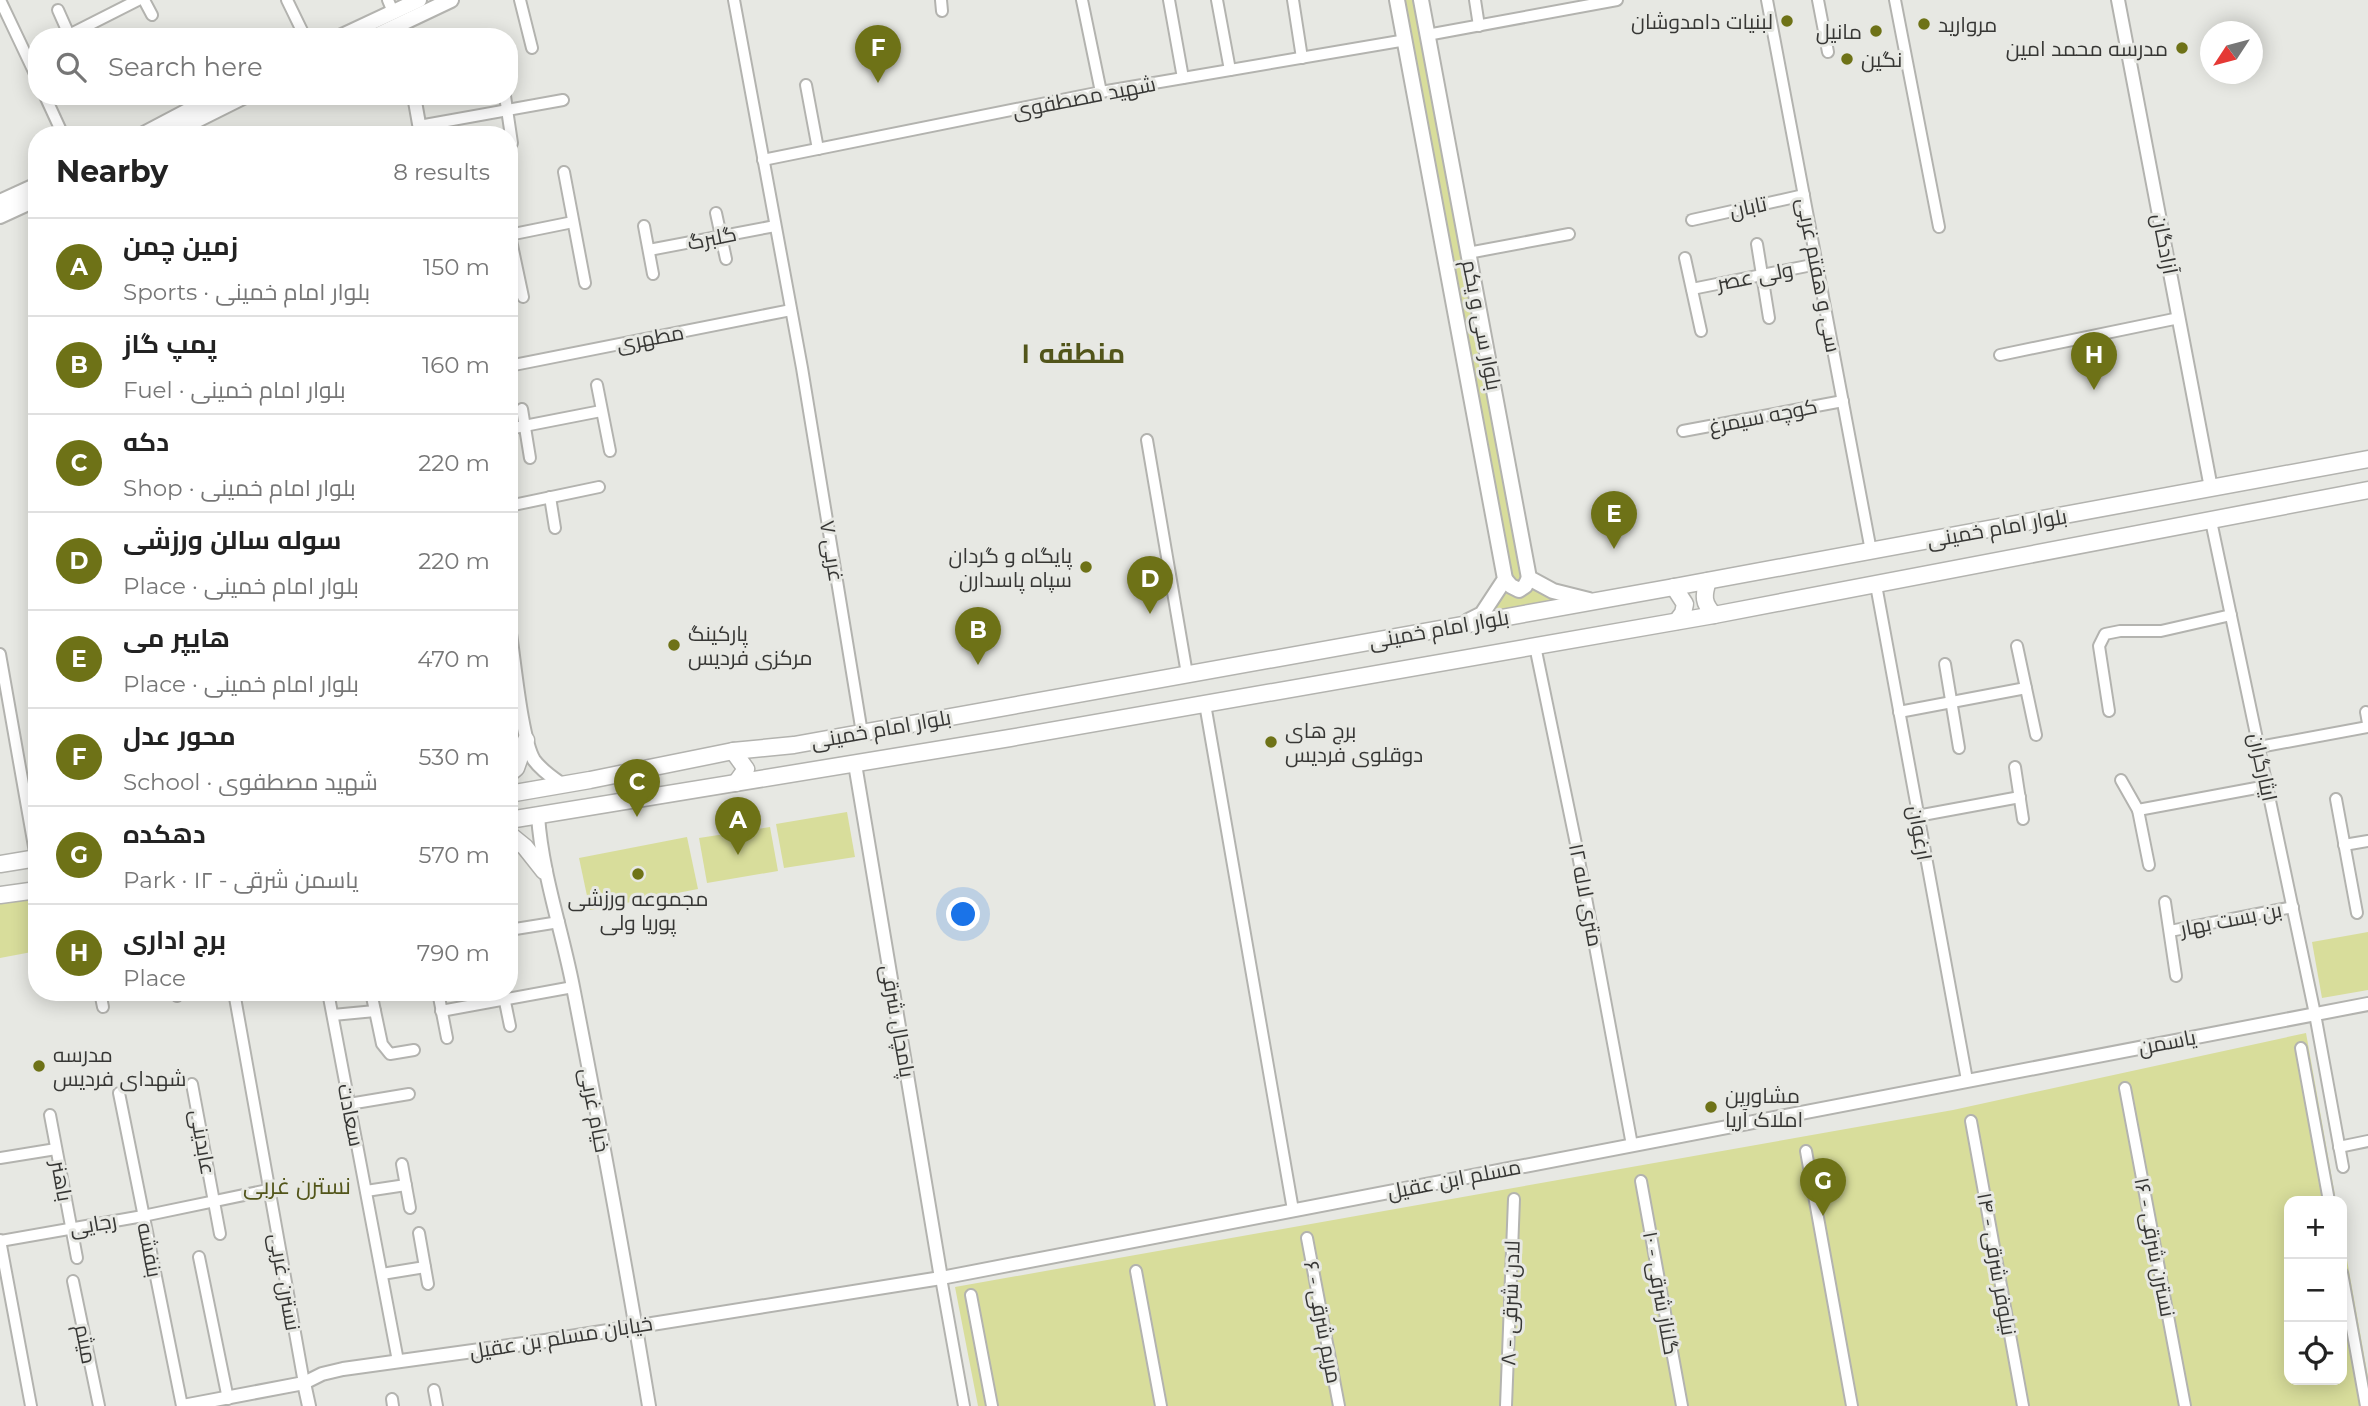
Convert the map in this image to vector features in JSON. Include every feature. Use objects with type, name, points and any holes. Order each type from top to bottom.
[{"type":"main road","points":[[396,18],[419,0]]},
{"type":"main road","points":[[367,28],[451,0]]},
{"type":"main road","name":"بلوار سی و یکم","points":[[1397,0],[1505,579]]},
{"type":"main road","name":"بلوار سی و یکم","points":[[1420,0],[1529,578]]},
{"type":"main road","points":[[159,126],[199,105]]},
{"type":"main road","points":[[185,126],[227,105]]},
{"type":"main road","points":[[0,202],[28,189]]},
{"type":"main road","points":[[0,216],[28,203]]},
{"type":"main road","name":"بلوار امام خمینی","points":[[518,792],[733,751],[794,746],[2368,459]]},
{"type":"main road","name":"بلوار امام خمینی","points":[[518,819],[855,764],[1714,615],[2368,490]]},
{"type":"main road","points":[[1460,625],[1482,614],[1505,579],[1519,590],[1529,578],[1553,592],[1598,601]]},
{"type":"main road","points":[[1708,581],[1703,599],[1714,615]]},
{"type":"main road","points":[[1674,587],[1685,604],[1677,621]]},
{"type":"main road","points":[[518,762],[526,740]]},
{"type":"main road","points":[[733,751],[746,769],[736,783]]},
{"type":"main road","points":[[518,842],[544,870]]},
{"type":"main road","points":[[0,864],[28,859]]},
{"type":"main road","points":[[0,895],[28,891]]},
{"type":"street","points":[[0,0],[28,46]]},
{"type":"street","points":[[84,28],[138,0]]},
{"type":"street","points":[[144,0],[152,15]]},
{"type":"street","points":[[286,0],[300,28]]},
{"type":"street","points":[[520,0],[532,48]]},
{"type":"street","points":[[734,0],[790,310]]},
{"type":"street","points":[[1082,0],[1101,92]]},
{"type":"street","points":[[1169,0],[1183,78]]},
{"type":"street","points":[[1217,0],[1230,70]]},
{"type":"street","points":[[1293,0],[1302,58]]},
{"type":"street","points":[[1475,0],[1479,26]]},
{"type":"street","points":[[1427,35],[1479,26],[1555,5],[1617,0]]},
{"type":"street","name":"سی و هفتم غربی","points":[[1768,0],[1871,551]]},
{"type":"street","points":[[1818,0],[1828,52]]},
{"type":"street","points":[[1895,0],[1939,227]]},
{"type":"street","name":"آزادگان","points":[[2118,0],[2211,488]]},
{"type":"street","points":[[58,10],[65,28]]},
{"type":"street","name":"شهید مصطفوی","points":[[763,160],[1101,92],[1406,40]]},
{"type":"street","points":[[806,85],[818,149]]},
{"type":"street","points":[[437,126],[507,109],[563,100]]},
{"type":"street","points":[[49,105],[60,126]]},
{"type":"street","points":[[416,105],[419,126]]},
{"type":"street","points":[[506,105],[510,126]]},
{"type":"street","points":[[564,172],[585,283]]},
{"type":"street","name":"تابان","points":[[1692,220],[1804,195]]},
{"type":"street","points":[[716,213],[726,259]]},
{"type":"street","points":[[518,231],[573,222]]},
{"type":"street","points":[[645,226],[653,274]]},
{"type":"street","name":"گلبرگ","points":[[649,250],[775,226]]},
{"type":"street","points":[[1468,253],[1569,234]]},
{"type":"street","points":[[1757,244],[1769,317]]},
{"type":"street","points":[[1685,258],[1701,331]]},
{"type":"street","name":"ولی عصر","points":[[1692,289],[1817,264]]},
{"type":"street","points":[[518,274],[523,297]]},
{"type":"street","name":"مطهری","points":[[518,364],[790,310]]},
{"type":"street","name":"۷ غربی","points":[[790,310],[862,733]]},
{"type":"street","points":[[2000,355],[2179,318]]},
{"type":"street","points":[[597,385],[610,451]]},
{"type":"street","name":"کوچه سیمرغ","points":[[1683,431],[1843,401]]},
{"type":"street","points":[[522,409],[530,458]]},
{"type":"street","points":[[518,427],[601,411]]},
{"type":"street","points":[[1147,440],[1188,674]]},
{"type":"street","points":[[518,504],[599,487]]},
{"type":"street","points":[[550,497],[555,528]]},
{"type":"street","name":"ایثارگران","points":[[2211,521],[2315,1014],[2343,1167]]},
{"type":"street","name":"ارغوان","points":[[1876,585],[1967,1080]]},
{"type":"street","points":[[2109,711],[2099,646],[2105,635],[2120,631],[2161,631],[2231,615]]},
{"type":"street","name":"۱۲ متری لاله","points":[[1535,646],[1576,844],[1632,1145]]},
{"type":"street","points":[[2017,646],[2036,735]]},
{"type":"street","points":[[0,654],[4,706],[28,807]]},
{"type":"street","points":[[1945,664],[1959,748]]},
{"type":"street","points":[[518,687],[526,740],[533,758],[544,771],[563,785]]},
{"type":"street","points":[[1899,712],[2026,688]]},
{"type":"street","points":[[1205,704],[1293,1210]]},
{"type":"street","points":[[2259,747],[2367,721]]},
{"type":"street","name":"پامچال شرقی","points":[[855,764],[941,1278]]},
{"type":"street","points":[[2015,767],[2023,819]]},
{"type":"street","points":[[2121,780],[2138,810],[2150,865]]},
{"type":"street","points":[[24,785],[28,784]]},
{"type":"street","points":[[2138,810],[2267,786]]},
{"type":"street","points":[[1917,816],[2020,797]]},
{"type":"street","points":[[2336,799],[2357,914]]},
{"type":"street","name":"خیام غربی","points":[[538,816],[544,870],[573,987],[649,1406]]},
{"type":"street","points":[[2344,845],[2368,841]]},
{"type":"street","points":[[2165,902],[2176,976]]},
{"type":"street","name":"بن بست بهار","points":[[2169,931],[2292,907]]},
{"type":"street","points":[[518,927],[559,922]]},
{"type":"street","points":[[518,994],[573,987]]},
{"type":"street","points":[[102,1001],[103,1007]]},
{"type":"street","name":"نسترن غربی","points":[[236,1001],[309,1406]]},
{"type":"street","name":"سعادت","points":[[330,1001],[398,1361]]},
{"type":"street","points":[[373,1001],[382,1044],[390,1054],[414,1050]]},
{"type":"street","points":[[440,1001],[447,1038]]},
{"type":"street","points":[[442,1011],[483,1001]]},
{"type":"street","points":[[505,1001],[510,1026]]},
{"type":"street","name":"یاسمن","points":[[1967,1080],[2368,1004]]},
{"type":"street","points":[[333,1015],[375,1011]]},
{"type":"street","points":[[2301,1048],[2328,1196]]},
{"type":"street","name":"مسلم ابن عقیل","points":[[941,1278],[1967,1080]]},
{"type":"street","name":"عابدینی","points":[[192,1084],[220,1234]]},
{"type":"street","name":"نسترن شرقی - ۱۶","points":[[2124,1088],[2185,1406]]},
{"type":"street","name":"بنفشه","points":[[119,1093],[183,1406]]},
{"type":"street","points":[[349,1104],[409,1094]]},
{"type":"street","points":[[50,1115],[56,1149]]},
{"type":"street","name":"نیلوفر شرقی - ۱۴","points":[[1971,1121],[2023,1406]]},
{"type":"street","points":[[2339,1147],[2368,1141]]},
{"type":"street","name":"باهنر","points":[[0,1158],[56,1149],[77,1258]]},
{"type":"street","points":[[1806,1151],[1852,1406]]},
{"type":"street","points":[[402,1164],[411,1208]]},
{"type":"street","name":"گلناز شرقی - ۱۰","points":[[1641,1181],[1682,1406]]},
{"type":"street","points":[[366,1191],[406,1185]]},
{"type":"street","name":"رجایی","points":[[0,1240],[143,1216],[268,1190]]},
{"type":"street","name":"لادن شرقی - ۸","points":[[1506,1406],[1514,1199]]},
{"type":"street","points":[[419,1233],[428,1284]]},
{"type":"street","name":"مریم شرقی - ۶","points":[[1307,1238],[1339,1406]]},
{"type":"street","points":[[0,1240],[31,1406]]},
{"type":"street","points":[[199,1257],[228,1399]]},
{"type":"street","points":[[382,1274],[425,1267]]},
{"type":"street","points":[[1136,1271],[1161,1406]]},
{"type":"street","points":[[941,1278],[964,1406]]},
{"type":"street","name":"خیابان مسلم بن عقیل","points":[[183,1406],[304,1383],[322,1374],[398,1361],[545,1341],[941,1278]]},
{"type":"street","name":"میثم","points":[[74,1281],[99,1406]]},
{"type":"street","points":[[971,1295],[992,1406]]},
{"type":"street","points":[[2347,1301],[2366,1406]]},
{"type":"street","points":[[434,1390],[437,1406]]},
{"type":"green space","points":[[1400,0],[1418,0],[1524,582],[1512,583]]},
{"type":"green space","points":[[1531,584],[1574,602],[1483,618],[1505,586]]},
{"type":"green space","points":[[847,812],[855,857],[784,868],[776,824]]},
{"type":"green space","points":[[770,827],[778,871],[707,883],[699,838]]},
{"type":"green space","name":"مجموعه ورزشی پوریا ولی","points":[[687,837],[698,889],[590,910],[579,858]]},
{"type":"green space","points":[[28,899],[28,953],[0,958],[0,904]]},
{"type":"green space","points":[[2368,932],[2368,990],[2322,998],[2312,942]]},
{"type":"green space","points":[[2306,1033],[2335,1196],[2284,1196],[2284,1385],[2347,1385],[2347,1260],[2368,1377],[2368,1406],[978,1406],[955,1287],[1953,1110]]},
{"type":"place","name":"لبنیات دامدوشان","points":[[1787,21]]},
{"type":"place","name":"مروارید","points":[[1924,24]]},
{"type":"place","name":"مانیل","points":[[1876,31]]},
{"type":"place","name":"مدرسه محمد امین","points":[[2182,48]]},
{"type":"place","name":"نگین","points":[[1847,59]]},
{"type":"place","name":"محور عدل","points":[[878,83]]},
{"type":"place","name":"برج اداری","points":[[2094,390]]},
{"type":"place","name":"هایپر می","points":[[1614,549]]},
{"type":"place","name":"پایگاه و گردان سپاه پاسدارن","points":[[1086,567]]},
{"type":"place","name":"سوله سالن ورزشی","points":[[1150,614]]},
{"type":"place","name":"پارکینگ مرکزی فردیس","points":[[674,645]]},
{"type":"place","name":"پمپ گاز","points":[[978,665]]},
{"type":"place","name":"برج های دوقلوی فردیس","points":[[1271,742]]},
{"type":"place","name":"دکه","points":[[637,817]]},
{"type":"place","name":"زمین چمن","points":[[738,855]]},
{"type":"place","name":"مجموعه ورزشی پوریا ولی","points":[[638,874]]},
{"type":"place","name":"مدرسه شهدای فردیس","points":[[39,1066]]},
{"type":"place","name":"مشاورین املاک آریا","points":[[1711,1107]]},
{"type":"place","name":"دهکده","points":[[1823,1216]]},
{"type":"district","name":"منطقه ۱","points":[[1073,353]]},
{"type":"district","name":"نسترن غربی","points":[[297,1186]]}]
